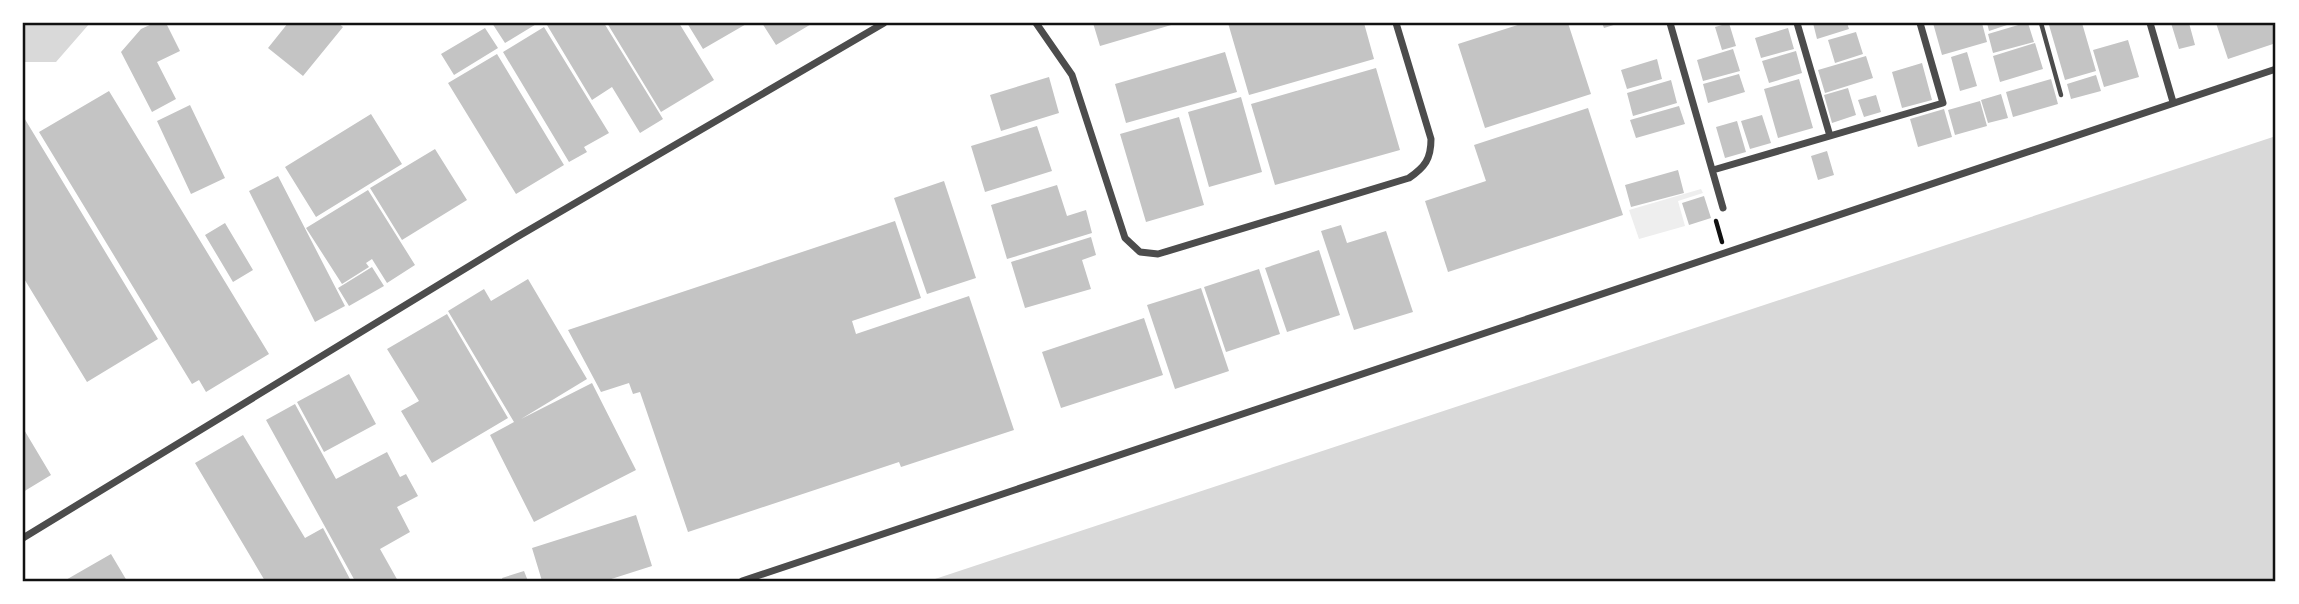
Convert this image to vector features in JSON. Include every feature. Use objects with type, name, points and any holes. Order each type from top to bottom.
[{"type":"street","points":[[23,538],[517,237],[884,23]]},
{"type":"street","points":[[1036,23],[1072,75],[1125,238],[1140,252],[1158,254],[1409,178],[1423,169],[1431,155],[1431,139],[1396,23]]},
{"type":"street","points":[[1670,23],[1723,208]]},
{"type":"street","points":[[1797,23],[1830,136]]},
{"type":"street","points":[[1713,170],[1943,103],[1920,23]]},
{"type":"street","points":[[2150,23],[2173,102]]},
{"type":"street","points":[[742,581],[2276,69]]},
{"type":"lane","points":[[2041,23],[2061,95]]},
{"type":"path","points":[[1723,208],[1715,222],[1725,252]]},
{"type":"shaded area","points":[[23,23],[90,23],[56,62],[23,62]]},
{"type":"shaded area","points":[[2276,136],[2276,581],[929,581]]},
{"type":"shaded area","points":[[1701,189],[1703,193],[1678,201],[1685,226],[1639,239],[1629,210]]},
{"type":"building","points":[[154,23],[166,23],[180,51],[157,62],[176,99],[152,112],[121,52],[141,29]]},
{"type":"building","points":[[288,23],[338,23],[343,27],[303,76],[268,48]]},
{"type":"building","points":[[492,23],[538,23],[505,43]]},
{"type":"building","points":[[604,23],[663,119],[640,133],[612,87],[592,100],[547,25]]},
{"type":"building","points":[[607,23],[679,23],[714,80],[661,112]]},
{"type":"building","points":[[687,23],[748,23],[703,49]]},
{"type":"building","points":[[762,23],[813,23],[776,45]]},
{"type":"building","points":[[1093,23],[1178,23],[1100,46]]},
{"type":"building","points":[[1228,23],[1364,23],[1374,59],[1249,95]]},
{"type":"building","points":[[1524,23],[1568,23],[1591,94],[1485,128],[1458,44]]},
{"type":"building","points":[[1602,23],[1620,23],[1604,28]]},
{"type":"building","points":[[1729,23],[1736,46],[1722,50],[1715,27]]},
{"type":"building","points":[[1813,23],[1847,23],[1849,29],[1817,39]]},
{"type":"building","points":[[1933,23],[1982,23],[1987,42],[1942,55]]},
{"type":"building","points":[[1987,23],[2013,23],[1989,31]]},
{"type":"building","points":[[2028,23],[2034,42],[1993,53],[1988,34]]},
{"type":"building","points":[[2082,23],[2096,71],[2065,80],[2049,25]]},
{"type":"building","points":[[2171,23],[2189,23],[2195,45],[2179,49]]},
{"type":"building","points":[[2216,23],[2276,23],[2276,43],[2228,59]]},
{"type":"building","points":[[544,27],[609,133],[584,147],[587,152],[569,162],[503,52]]},
{"type":"building","points":[[485,28],[498,48],[454,75],[441,54]]},
{"type":"building","points":[[1788,28],[1794,49],[1761,58],[1755,38]]},
{"type":"building","points":[[1856,32],[1863,54],[1835,63],[1828,40]]},
{"type":"building","points":[[2128,40],[2139,77],[2104,87],[2093,50]]},
{"type":"building","points":[[2035,43],[2043,69],[2000,82],[1993,56]]},
{"type":"building","points":[[1733,49],[1740,71],[1703,81],[1697,60]]},
{"type":"building","points":[[1796,51],[1802,73],[1769,83],[1762,61]]},
{"type":"building","points":[[1225,52],[1237,92],[1126,123],[1115,84]]},
{"type":"building","points":[[1967,52],[1977,86],[1960,91],[1951,57]]},
{"type":"building","points":[[497,54],[564,165],[516,194],[448,83]]},
{"type":"building","points":[[1866,56],[1873,78],[1825,93],[1818,70]]},
{"type":"building","points":[[1657,59],[1662,79],[1627,89],[1621,70]]},
{"type":"building","points":[[1922,63],[1932,100],[1902,108],[1892,72]]},
{"type":"building","points":[[1376,68],[1400,150],[1275,185],[1251,104]]},
{"type":"building","points":[[1739,74],[1745,92],[1708,103],[1703,84]]},
{"type":"building","points":[[2096,75],[2101,91],[2071,99],[2067,84]]},
{"type":"building","points":[[1049,77],[1059,113],[1001,131],[990,95]]},
{"type":"building","points":[[1799,79],[1813,128],[1778,138],[1764,89]]},
{"type":"building","points":[[2051,79],[2058,104],[2013,117],[2006,92]]},
{"type":"building","points":[[1671,80],[1677,103],[1633,116],[1627,93]]},
{"type":"building","points":[[1848,88],[1856,115],[1832,123],[1824,95]]},
{"type":"building","points":[[109,91],[269,354],[206,392],[199,380],[192,384],[39,132]]},
{"type":"building","points":[[2001,94],[2008,118],[1988,123],[1981,100]]},
{"type":"building","points":[[1876,95],[1881,112],[1864,117],[1858,100]]},
{"type":"building","points":[[1241,97],[1262,172],[1209,187],[1188,112]]},
{"type":"building","points":[[1980,101],[1987,126],[1955,135],[1948,110]]},
{"type":"building","points":[[190,105],[225,178],[191,194],[157,121]]},
{"type":"building","points":[[1679,106],[1685,124],[1636,138],[1630,120]]},
{"type":"building","points":[[1588,108],[1623,215],[1448,272],[1425,201],[1486,181],[1474,145]]},
{"type":"building","points":[[1944,109],[1952,137],[1918,147],[1910,119]]},
{"type":"building","points":[[371,114],[402,164],[316,217],[285,167]]},
{"type":"building","points":[[1762,115],[1771,143],[1750,149],[1741,121]]},
{"type":"building","points":[[23,116],[158,339],[87,382],[23,277]]},
{"type":"building","points":[[1179,117],[1204,205],[1146,222],[1120,134]]},
{"type":"building","points":[[1737,121],[1746,152],[1725,158],[1716,127]]},
{"type":"building","points":[[1037,126],[1052,171],[985,192],[971,146]]},
{"type":"building","points":[[435,149],[467,200],[402,240],[370,188]]},
{"type":"building","points":[[1827,151],[1834,175],[1818,180],[1811,156]]},
{"type":"building","points":[[1678,170],[1684,193],[1631,207],[1625,185]]},
{"type":"building","points":[[278,176],[345,306],[315,322],[249,191]]},
{"type":"building","points":[[944,181],[976,278],[927,294],[894,198]]},
{"type":"building","points":[[1057,185],[1067,216],[1086,210],[1092,233],[1007,259],[991,205]]},
{"type":"building","points":[[368,190],[415,265],[387,283],[372,259],[366,263],[369,267],[342,284],[306,228]]},
{"type":"building","points":[[1704,196],[1711,218],[1689,225],[1682,203]]},
{"type":"building","points":[[895,221],[921,298],[852,321],[856,334],[969,296],[1014,430],[901,467],[899,462],[688,532],[640,392],[633,394],[629,383],[601,392],[568,330]]},
{"type":"building","points":[[225,223],[253,270],[233,282],[205,235]]},
{"type":"building","points":[[1341,225],[1347,243],[1386,231],[1413,312],[1354,330],[1321,231]]},
{"type":"building","points":[[1091,237],[1096,255],[1082,260],[1091,289],[1025,308],[1011,262]]},
{"type":"building","points":[[1319,250],[1340,315],[1287,332],[1265,268]]},
{"type":"building","points":[[372,267],[384,286],[349,306],[338,288]]},
{"type":"building","points":[[1259,269],[1280,334],[1226,352],[1204,287]]},
{"type":"building","points":[[528,279],[587,379],[521,419],[592,383],[636,470],[534,522],[490,435],[514,422],[448,311],[484,289],[491,301]]},
{"type":"building","points":[[1201,288],[1229,371],[1175,389],[1147,305]]},
{"type":"building","points":[[447,314],[508,418],[432,463],[401,411],[419,401],[387,349]]},
{"type":"building","points":[[1144,318],[1163,375],[1061,408],[1042,352]]},
{"type":"building","points":[[349,374],[376,424],[324,452],[297,402]]},
{"type":"building","points":[[295,404],[336,479],[387,452],[400,477],[406,474],[418,496],[397,507],[410,532],[380,549],[398,581],[355,581],[266,420]]},
{"type":"building","points":[[23,428],[51,475],[23,492]]},
{"type":"building","points":[[243,435],[305,538],[323,528],[351,581],[265,581],[195,463]]},
{"type":"building","points":[[636,515],[652,566],[605,581],[542,581],[532,548]]},
{"type":"building","points":[[111,554],[127,581],[64,581]]},
{"type":"building","points":[[524,571],[528,581],[503,581],[502,578]]}]
